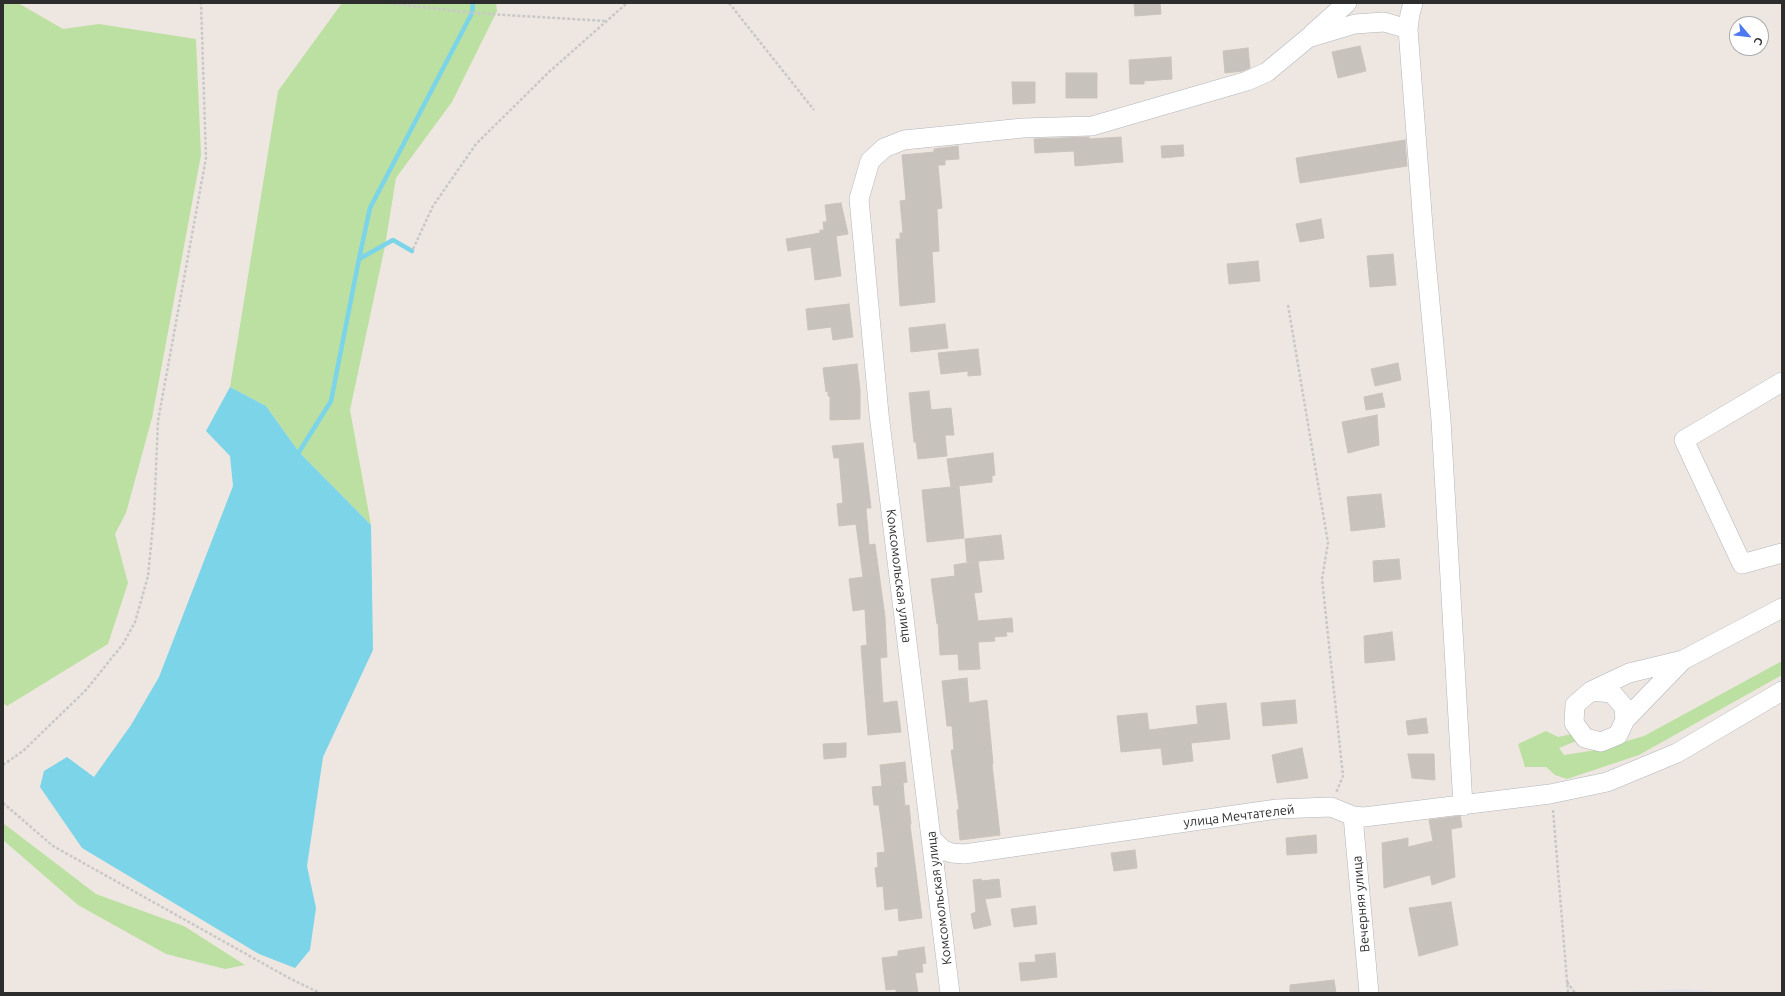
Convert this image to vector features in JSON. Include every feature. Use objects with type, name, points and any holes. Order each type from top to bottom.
[{"type":"street","points":[[1308,38],[1347,3]]},
{"type":"street","points":[[1413,3],[1408,29],[1424,239],[1441,420],[1463,806]]},
{"type":"street","points":[[1308,38],[1356,24],[1384,22],[1408,29]]},
{"type":"street","name":"Комсомольская улица","points":[[950,993],[938,884],[880,422],[859,198],[870,161],[884,148],[904,140],[1023,128],[1092,126],[1247,81],[1267,72],[1308,38]]},
{"type":"street","points":[[1782,382],[1684,440],[1742,564],[1782,553]]},
{"type":"street","points":[[1683,660],[1625,720],[1618,735],[1601,742],[1585,738],[1574,723],[1575,705],[1591,691],[1629,673],[1683,660],[1782,608]]},
{"type":"street","points":[[1591,691],[1612,693],[1624,707],[1625,720]]},
{"type":"street","name":"улица Мечтателей","points":[[932,839],[943,850],[952,853],[964,854],[1277,809],[1331,807],[1354,816],[1364,817],[1463,806],[1550,794],[1607,782],[1677,753],[1782,691]]},
{"type":"street","name":"Вечерняя улица","points":[[1354,816],[1369,993]]},
{"type":"street","points":[[938,884],[952,863],[964,854]]},
{"type":"path","points":[[3,765],[23,751],[86,690],[123,644],[135,622],[148,576],[154,514],[158,421],[206,158],[203,27],[201,3]]},
{"type":"path","points":[[388,3],[472,13],[607,21]]},
{"type":"path","points":[[413,249],[433,206],[476,144],[549,72],[627,3]]},
{"type":"path","points":[[729,3],[814,110]]},
{"type":"path","points":[[1288,306],[1328,543],[1322,579],[1342,776],[1331,807]]},
{"type":"path","points":[[1550,794],[1560,882],[1568,993]]},
{"type":"path","points":[[3,803],[53,846],[289,978],[320,993]]},
{"type":"path","points":[[1567,981],[1575,993]]},
{"type":"shaded area","points":[[1685,989],[1728,993],[1625,992]]},
{"type":"green space","points":[[3,3],[18,3],[63,29],[99,24],[196,39],[201,155],[152,418],[126,513],[115,534],[128,583],[108,644],[7,706],[3,703]]},
{"type":"green space","points":[[342,3],[496,3],[497,11],[452,102],[396,178],[385,246],[350,410],[371,525],[299,452],[266,406],[230,387],[278,91]]},
{"type":"green space","points":[[1782,661],[1782,675],[1639,755],[1567,779],[1555,775],[1546,767],[1525,767],[1518,744],[1546,731],[1558,737],[1576,733],[1581,739],[1559,748],[1564,755],[1596,750],[1644,736]]},
{"type":"green space","points":[[3,823],[96,894],[184,926],[245,965],[225,969],[166,954],[78,905],[3,840]]},
{"type":"water","points":[[230,387],[266,406],[299,452],[371,525],[373,650],[323,757],[307,866],[316,908],[310,950],[295,968],[259,954],[82,848],[40,787],[44,771],[67,757],[94,777],[131,725],[159,677],[233,486],[230,456],[206,431]]},
{"type":"building","points":[[1134,3],[1160,3],[1161,14],[1135,16]]},
{"type":"building","points":[[1360,46],[1366,71],[1338,78],[1332,52]]},
{"type":"building","points":[[1248,48],[1250,68],[1243,71],[1225,73],[1223,51]]},
{"type":"building","points":[[1171,57],[1172,79],[1144,81],[1144,84],[1130,84],[1129,60]]},
{"type":"building","points":[[1066,73],[1097,73],[1097,98],[1066,98]]},
{"type":"building","points":[[1012,82],[1035,82],[1035,103],[1013,104]]},
{"type":"building","points":[[1089,137],[1089,139],[1121,137],[1123,162],[1075,166],[1074,151],[1035,153],[1034,139]]},
{"type":"building","points":[[1405,140],[1407,166],[1300,183],[1296,158]]},
{"type":"building","points":[[1183,145],[1184,156],[1162,158],[1161,146]]},
{"type":"building","points":[[958,146],[959,159],[945,160],[945,165],[938,165],[942,208],[937,209],[939,251],[932,252],[935,302],[900,306],[896,239],[900,239],[900,233],[903,233],[900,201],[906,200],[902,155],[934,152],[934,149]]},
{"type":"building","points":[[841,203],[848,234],[836,236],[841,276],[815,280],[811,247],[788,251],[786,239],[820,233],[820,230],[824,230],[823,222],[827,222],[825,205]]},
{"type":"building","points":[[1321,219],[1324,238],[1300,242],[1296,224]]},
{"type":"building","points":[[1393,254],[1396,285],[1370,287],[1367,256]]},
{"type":"building","points":[[1258,261],[1260,281],[1229,284],[1227,264]]},
{"type":"building","points":[[849,304],[853,337],[833,340],[831,327],[808,330],[806,309]]},
{"type":"building","points":[[945,324],[948,348],[911,352],[909,328]]},
{"type":"building","points":[[978,349],[981,375],[968,376],[968,371],[941,374],[938,353]]},
{"type":"building","points":[[1398,363],[1401,380],[1375,386],[1371,369]]},
{"type":"building","points":[[857,364],[860,390],[860,419],[830,420],[830,396],[828,396],[828,391],[826,392],[823,368]]},
{"type":"building","points":[[929,391],[931,410],[951,408],[954,435],[945,435],[947,456],[918,459],[916,442],[914,442],[909,393]]},
{"type":"building","points":[[1382,393],[1385,407],[1366,410],[1364,397]]},
{"type":"building","points":[[1377,415],[1379,445],[1348,453],[1342,422]]},
{"type":"building","points":[[863,443],[871,508],[866,508],[869,545],[875,544],[885,617],[887,657],[880,658],[883,703],[897,701],[901,732],[868,735],[861,646],[867,645],[865,609],[853,611],[849,579],[863,577],[856,524],[839,526],[837,504],[843,503],[839,458],[834,458],[832,446]]},
{"type":"building","points":[[993,453],[995,475],[992,476],[992,482],[959,486],[964,538],[927,542],[922,490],[951,487],[947,459]]},
{"type":"building","points":[[1381,494],[1385,527],[1351,531],[1347,497]]},
{"type":"building","points":[[1001,535],[1004,559],[967,562],[965,539]]},
{"type":"building","points":[[1399,559],[1401,579],[1374,582],[1373,561]]},
{"type":"building","points":[[978,561],[982,592],[974,593],[978,621],[1012,618],[1013,632],[1006,632],[1007,636],[994,637],[995,641],[978,642],[980,669],[959,670],[958,654],[940,655],[938,623],[937,624],[931,579],[955,576],[954,565]]},
{"type":"building","points":[[1392,632],[1395,660],[1365,663],[1364,636]]},
{"type":"building","points":[[967,678],[969,703],[987,700],[1000,835],[960,840],[957,810],[959,809],[951,750],[954,750],[952,726],[947,726],[942,681]]},
{"type":"building","points":[[1295,700],[1297,723],[1263,726],[1261,703]]},
{"type":"building","points":[[1226,703],[1230,739],[1191,743],[1193,761],[1163,765],[1161,748],[1121,752],[1117,716],[1147,713],[1149,730],[1198,724],[1196,706]]},
{"type":"building","points":[[1426,718],[1428,733],[1408,735],[1406,721]]},
{"type":"building","points":[[846,743],[846,757],[824,759],[823,744]]},
{"type":"building","points":[[1302,748],[1308,778],[1277,783],[1272,755]]},
{"type":"building","points":[[1408,754],[1434,754],[1435,780],[1412,778]]},
{"type":"building","points":[[905,762],[907,782],[903,783],[905,806],[909,805],[910,825],[922,918],[899,921],[898,908],[885,910],[883,886],[877,887],[875,868],[878,867],[877,853],[885,852],[879,805],[874,805],[872,787],[882,786],[880,765]]},
{"type":"building","points":[[1460,816],[1462,827],[1451,829],[1455,877],[1432,885],[1430,875],[1384,888],[1382,843],[1408,838],[1408,847],[1433,841],[1429,820]]},
{"type":"building","points":[[1316,835],[1317,853],[1287,855],[1286,838]]},
{"type":"building","points":[[1135,850],[1137,868],[1114,871],[1111,853]]},
{"type":"building","points":[[981,879],[981,881],[999,879],[1001,897],[985,899],[991,925],[974,929],[971,914],[976,912],[973,880]]},
{"type":"building","points":[[1451,902],[1458,945],[1419,956],[1409,908]]},
{"type":"building","points":[[1035,906],[1037,924],[1014,927],[1011,909]]},
{"type":"building","points":[[924,947],[926,963],[922,964],[923,972],[915,973],[918,993],[896,993],[896,989],[886,990],[882,958],[898,956],[898,951]]},
{"type":"building","points":[[1055,953],[1057,977],[1021,981],[1019,963],[1036,962],[1035,955]]},
{"type":"building","points":[[1334,980],[1336,993],[1290,993],[1290,985]]},
{"type":"waterway","points":[[299,452],[331,401],[370,208],[472,13],[473,3]]},
{"type":"waterway","points":[[359,259],[393,240],[412,251]]}]
